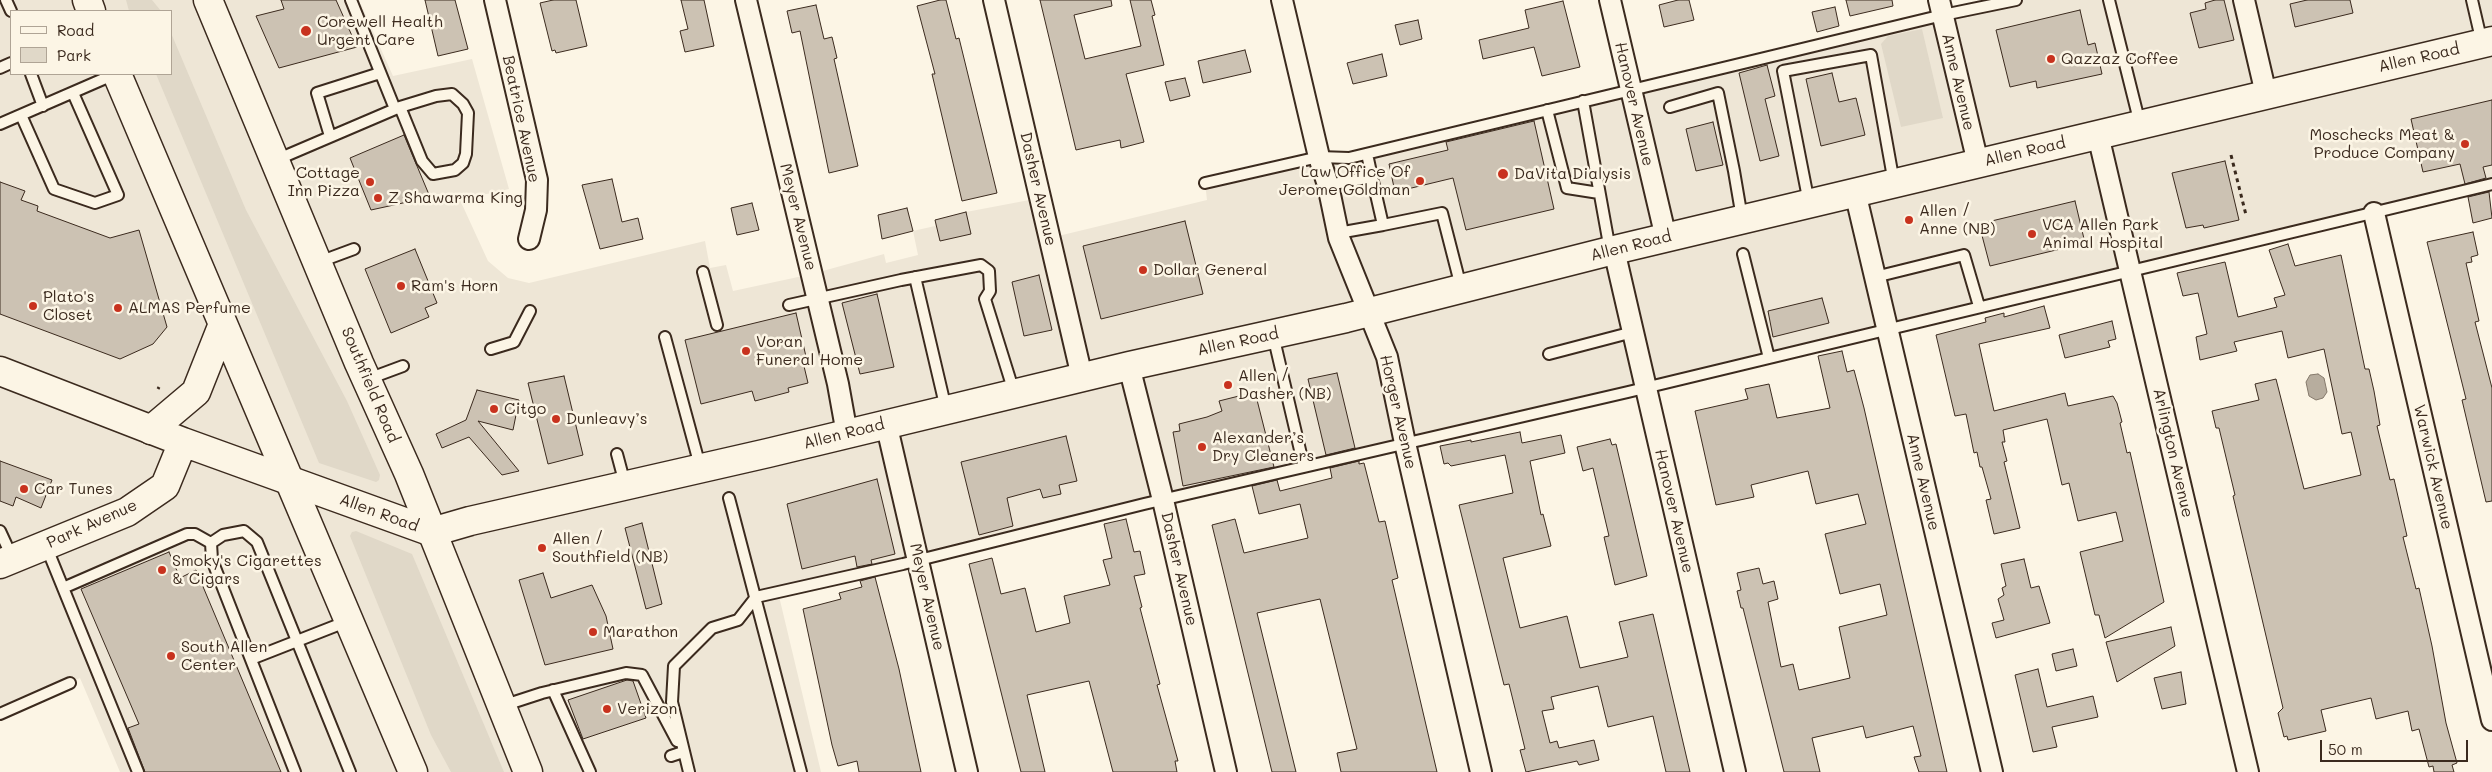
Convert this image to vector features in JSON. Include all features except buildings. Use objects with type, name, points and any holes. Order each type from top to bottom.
[{"type":"main road","name":"Southfield Road","points":[[212,1],[275,160],[467,614],[528,772]]},
{"type":"main road","name":"Allen Road","points":[[0,371],[183,442],[432,532],[470,520],[1368,312],[1612,250],[2487,42]]},
{"type":"main road","points":[[116,75],[413,772]]},
{"type":"main road","points":[[151,430],[196,392],[223,324]]},
{"type":"main road","name":"Park Avenue","points":[[7,561],[127,512],[165,486],[183,442]]},
{"type":"main road","points":[[399,738],[432,772]]},
{"type":"street","name":"Beatrice Avenue","points":[[495,0],[537,180],[536,210],[529,239]]},
{"type":"street","name":"Meyer Avenue","points":[[746,0],[818,297],[838,384],[846,434]]},
{"type":"street","name":"Dasher Avenue","points":[[994,0],[1082,377]]},
{"type":"street","name":"Horger Avenue","points":[[1282,0],[1338,233],[1387,357],[1481,772]]},
{"type":"street","name":"Hanover Avenue","points":[[1610,0],[1666,238]]},
{"type":"street","points":[[2244,0],[2266,94]]},
{"type":"street","name":"Anne Avenue","points":[[1941,8],[1978,163]]},
{"type":"street","name":"Arlington Avenue","points":[[2098,134],[2248,772]]},
{"type":"street","name":"Anne Avenue","points":[[1855,192],[1992,772]]},
{"type":"street","name":"Warwick Avenue","points":[[2374,213],[2492,720]]},
{"type":"street","name":"Hanover Avenue","points":[[1612,250],[1646,387],[1735,772]]},
{"type":"street","name":"Dasher Avenue","points":[[1129,366],[1163,500],[1226,772]]},
{"type":"street","name":"Meyer Avenue","points":[[886,423],[967,772]]},
{"type":"lane","points":[[275,160],[398,108],[436,96],[452,94],[463,104],[468,113],[466,154],[463,163],[455,170],[433,174],[422,162],[398,108],[380,73],[351,0]]},
{"type":"lane","points":[[1206,183],[1319,157],[1349,158],[1367,154],[1631,90],[1941,8],[2016,0]]},
{"type":"lane","points":[[2109,0],[2140,124]]},
{"type":"lane","points":[[2472,0],[2487,42]]},
{"type":"lane","points":[[1809,204],[1783,72],[1870,55],[1894,184]]},
{"type":"lane","points":[[330,136],[318,93],[380,73]]},
{"type":"lane","points":[[31,75],[43,106]]},
{"type":"lane","points":[[0,124],[114,75]]},
{"type":"lane","points":[[21,115],[54,189],[96,203],[118,195],[73,93]]},
{"type":"lane","points":[[1670,107],[1718,94],[1742,219]]},
{"type":"lane","points":[[1583,101],[1599,193],[1612,250]]},
{"type":"lane","points":[[1547,110],[1566,188],[1599,193]]},
{"type":"lane","points":[[1367,154],[1383,225]]},
{"type":"lane","points":[[1328,185],[1372,177]]},
{"type":"lane","points":[[689,772],[672,702],[674,666],[712,628],[738,620],[756,597],[1768,358],[2492,184]]},
{"type":"lane","points":[[1338,233],[1442,213],[1462,288]]},
{"type":"lane","points":[[318,263],[354,249]]},
{"type":"lane","points":[[1744,254],[1768,358]]},
{"type":"lane","points":[[1875,277],[1964,255],[1978,306]]},
{"type":"lane","points":[[789,305],[818,297],[981,265],[989,271],[990,291],[985,299],[1014,393]]},
{"type":"lane","points":[[703,272],[716,325]]},
{"type":"lane","points":[[915,277],[946,409]]},
{"type":"lane","points":[[491,349],[514,342],[530,311]]},
{"type":"lane","points":[[1549,354],[1633,332]]},
{"type":"lane","points":[[1273,334],[1304,468]]},
{"type":"lane","points":[[665,337],[700,467]]},
{"type":"lane","points":[[367,380],[404,366]]},
{"type":"lane","points":[[617,454],[626,485]]},
{"type":"lane","points":[[729,498],[801,772]]},
{"type":"lane","points":[[0,531],[7,561]]},
{"type":"lane","points":[[211,543],[223,535],[244,531],[257,542],[350,772]]},
{"type":"lane","points":[[63,588],[187,534],[195,534],[211,543]]},
{"type":"lane","points":[[211,543],[212,560],[296,772]]},
{"type":"lane","points":[[46,545],[138,772]]},
{"type":"lane","points":[[251,659],[349,621]]},
{"type":"lane","points":[[501,706],[553,690],[626,674],[642,676],[684,754]]},
{"type":"lane","points":[[0,714],[70,683]]},
{"type":"lane","points":[[553,690],[590,772]]},
{"type":"lane","points":[[671,756],[684,754]]},
{"type":"path","points":[[2231,155],[2246,215]]},
{"type":"shaded area","points":[[0,0],[359,0],[393,76],[472,59],[509,189],[460,200],[488,261],[508,278],[529,283],[705,241],[710,268],[726,265],[733,291],[812,274],[884,254],[886,263],[918,255],[913,231],[935,226],[935,220],[966,212],[1040,198],[1050,238],[1207,200],[1205,183],[1319,157],[1349,158],[2016,0],[2492,0],[2492,184],[778,592],[821,772],[120,772],[80,678],[0,714]]},
{"type":"shaded area","points":[[2318,374],[2324,378],[2327,392],[2323,398],[2316,400],[2309,396],[2306,382],[2310,375]]},
{"type":"green space","points":[[126,0],[152,0],[160,10],[129,10]]},
{"type":"green space","points":[[1922,29],[1943,118],[1901,127],[1881,44],[1888,36]]},
{"type":"green space","points":[[172,35],[246,210],[347,401],[380,475],[379,480],[376,482],[319,463],[156,75],[172,75]]},
{"type":"green space","points":[[356,531],[412,554],[504,772],[451,772],[431,735],[350,536],[352,532]]},
{"type":"place","name":"Corewell Health Urgent Care","points":[[306,31]]},
{"type":"place","name":"Qazzaz Coffee","points":[[2051,59]]},
{"type":"place","name":"Moschecks Meat & Produce Company","points":[[2465,144]]},
{"type":"place","name":"DaVita Dialysis","points":[[1503,174]]},
{"type":"place","name":"Law Office Of Jerome Goldman","points":[[1420,181]]},
{"type":"place","name":"Cottage Inn Pizza","points":[[370,182]]},
{"type":"place","name":"Z Shawarma King","points":[[378,198]]},
{"type":"place","name":"Allen / Anne (NB)","points":[[1909,220]]},
{"type":"place","name":"VCA Allen Park Animal Hospital","points":[[2032,234]]},
{"type":"place","name":"Dollar General","points":[[1143,270]]},
{"type":"place","name":"Ram's Horn","points":[[401,286]]},
{"type":"place","name":"Plato's Closet","points":[[33,306]]},
{"type":"place","name":"ALMAS Perfume","points":[[118,308]]},
{"type":"place","name":"Voran Funeral Home","points":[[746,351]]},
{"type":"place","name":"Allen / Dasher (NB)","points":[[1228,385]]},
{"type":"place","name":"Citgo","points":[[494,409]]},
{"type":"place","name":"Dunleavy’s","points":[[556,419]]},
{"type":"place","name":"Alexander’s Dry Cleaners","points":[[1202,447]]},
{"type":"place","name":"Car Tunes","points":[[24,489]]},
{"type":"place","name":"Allen / Southfield (NB)","points":[[542,548]]},
{"type":"place","name":"Smoky's Cigarettes & Cigars","points":[[162,570]]},
{"type":"place","name":"Marathon","points":[[593,632]]},
{"type":"place","name":"South Allen Center","points":[[171,656]]},
{"type":"place","name":"Verizon","points":[[607,709]]}]
